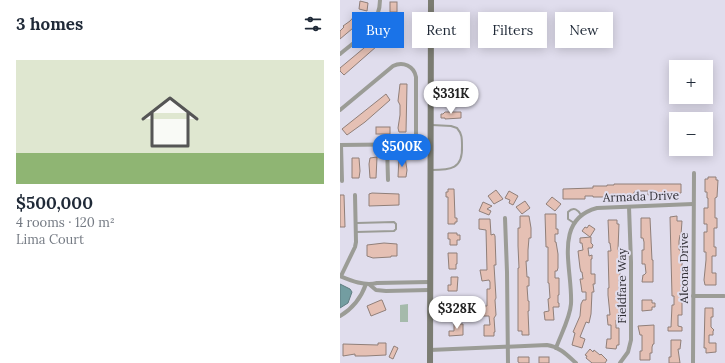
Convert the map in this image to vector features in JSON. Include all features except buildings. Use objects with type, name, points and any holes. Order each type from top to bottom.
[{"type":"street","points":[[340,54],[372,26],[379,13],[380,0]]},
{"type":"street","points":[[430,363],[429,282],[431,0]]},
{"type":"street","points":[[340,110],[393,66],[400,64],[406,65],[411,68],[416,76],[416,144]]},
{"type":"street","points":[[342,181],[340,145],[430,144]]},
{"type":"street","points":[[387,145],[388,180]]},
{"type":"street","name":"Alcona Drive","points":[[693,363],[694,173]]},
{"type":"street","points":[[355,196],[355,247],[341,276],[368,284],[376,290],[429,290]]},
{"type":"street","name":"Armada Drive","points":[[581,215],[589,210],[597,208],[693,204]]},
{"type":"street","name":"Fieldfare Way","points":[[620,363],[628,352],[631,340],[629,207]]},
{"type":"street","points":[[556,348],[571,306],[568,240],[574,223],[581,215]]},
{"type":"street","points":[[505,218],[508,363]]},
{"type":"street","points":[[368,284],[429,282]]},
{"type":"street","points":[[340,316],[356,303],[368,284]]},
{"type":"street","points":[[693,296],[724,296]]},
{"type":"street","points":[[430,350],[547,345],[564,352],[576,363]]},
{"type":"lane","points":[[430,125],[451,126],[457,128],[462,135],[462,151],[458,165],[445,170],[430,170]]},
{"type":"lane","points":[[574,223],[568,220],[567,213],[572,209],[576,210],[581,215]]},
{"type":"lane","points":[[356,223],[389,222],[396,224],[396,229],[394,231],[356,232]]},
{"type":"shaded area","points":[[340,284],[350,289],[352,292],[348,303],[340,308]]},
{"type":"shaded area","points":[[408,304],[408,322],[400,322],[400,305]]}]
